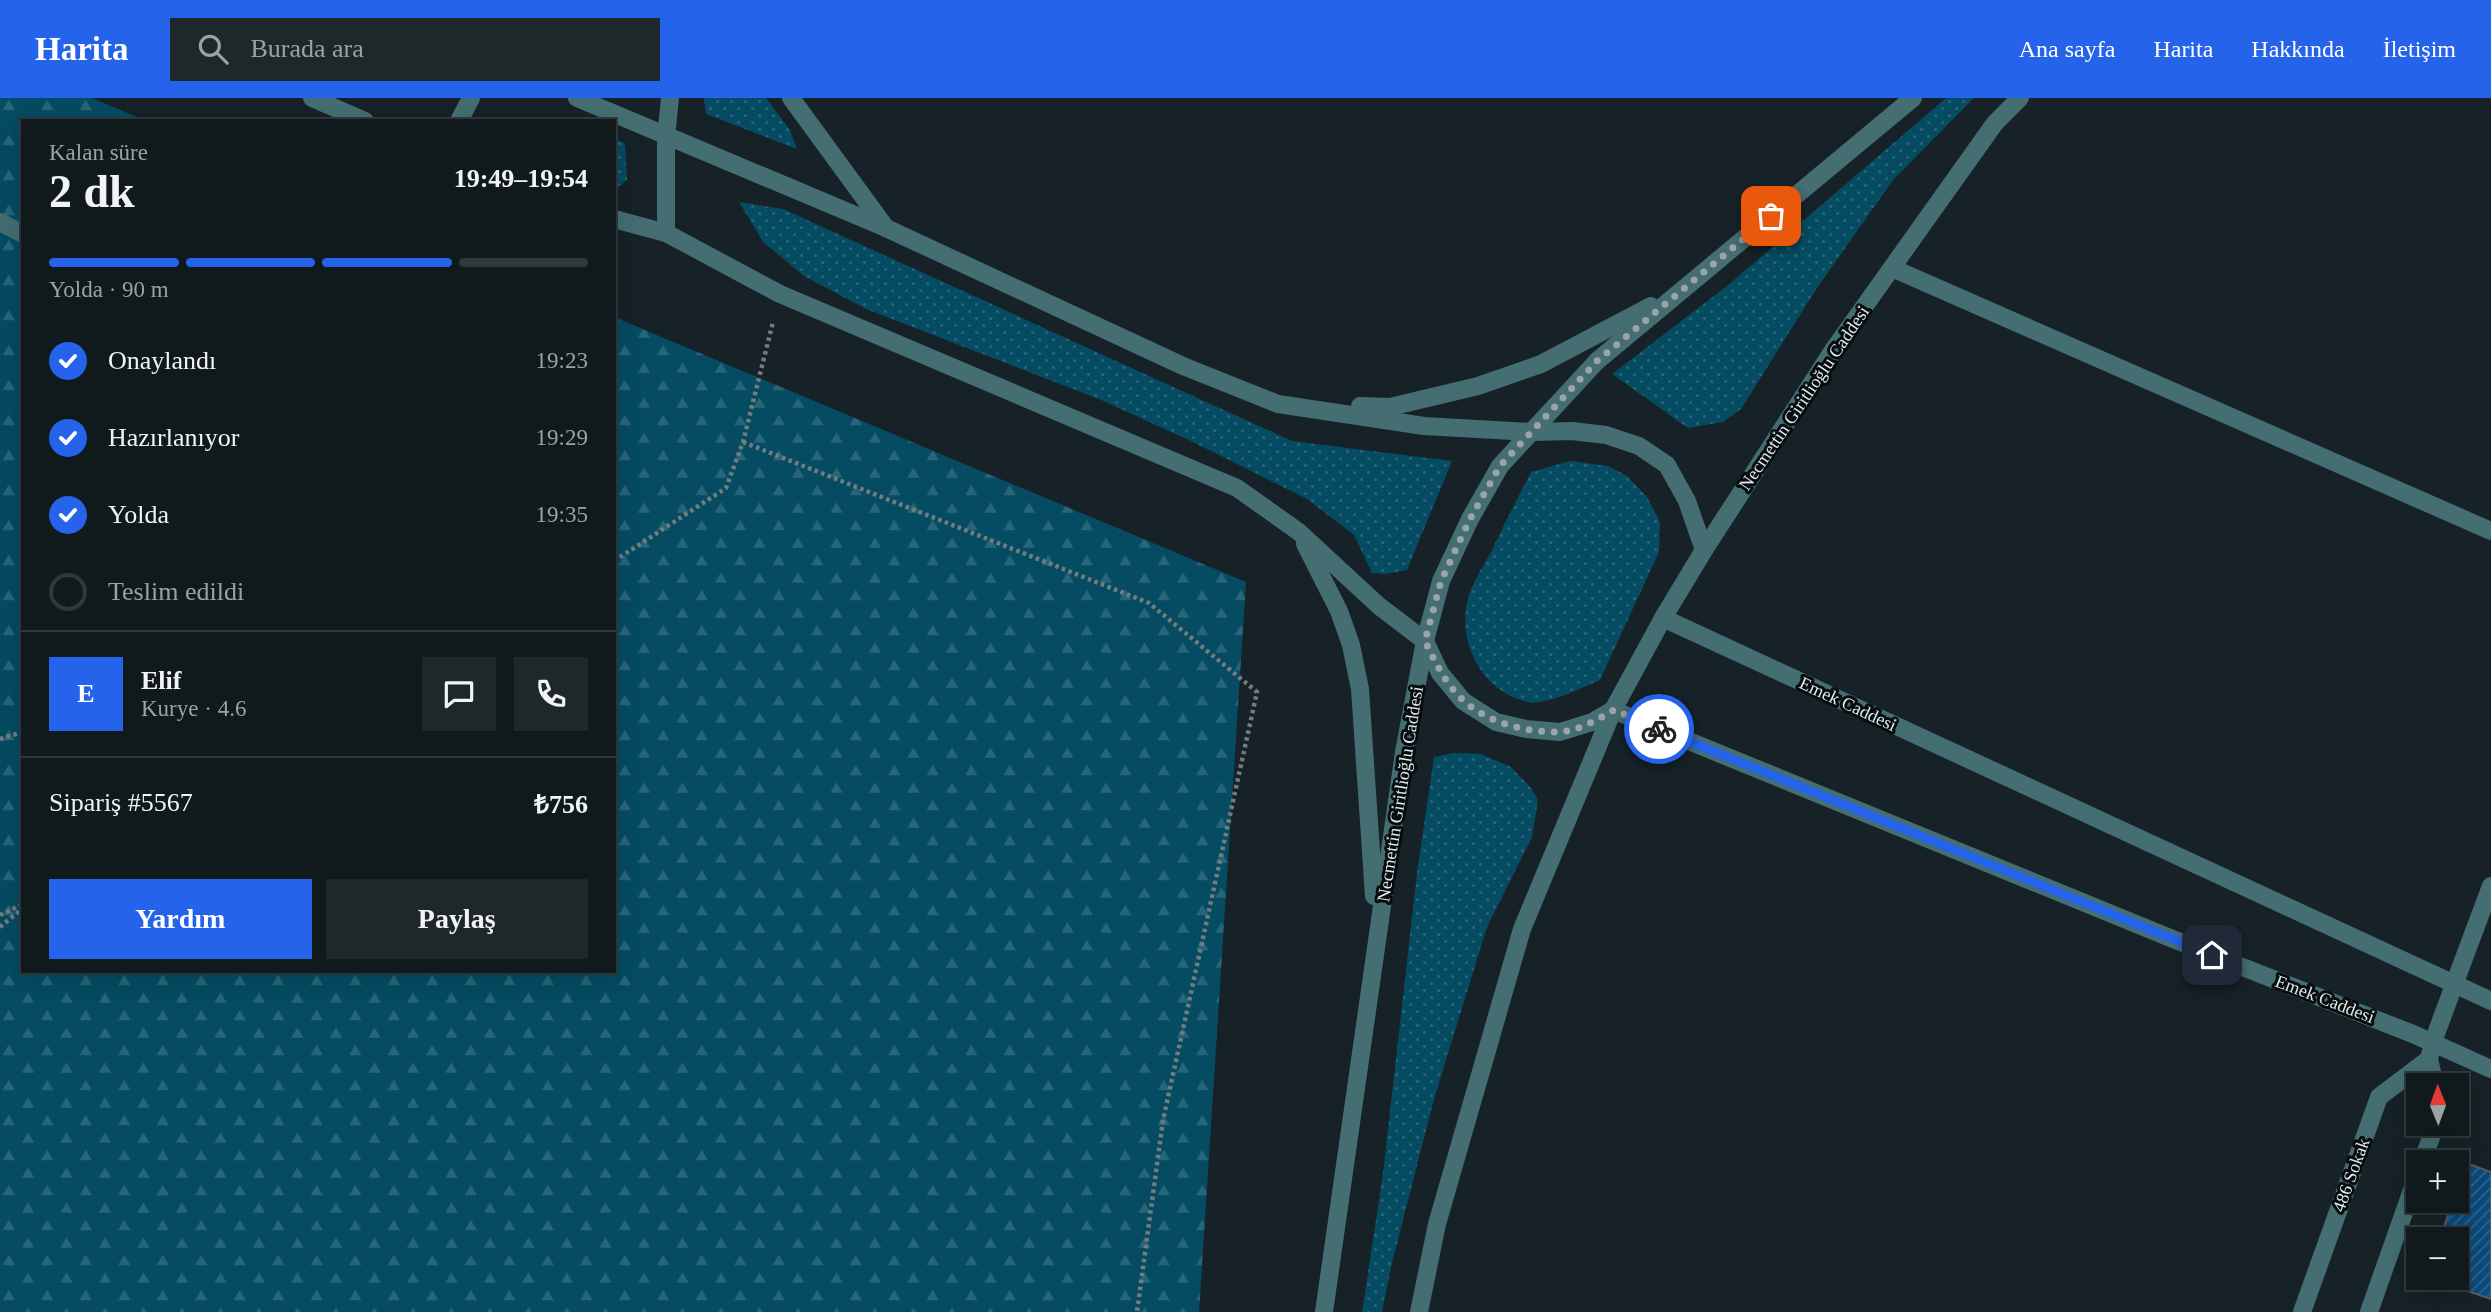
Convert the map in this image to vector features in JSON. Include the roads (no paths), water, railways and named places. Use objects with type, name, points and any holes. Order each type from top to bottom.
[{"type":"street","points":[[312,98],[360,119]]},
{"type":"street","points":[[460,119],[471,98]]},
{"type":"street","points":[[577,98],[886,228],[1183,366],[1278,404],[1424,426],[1584,432],[1606,435],[1639,446],[1667,465],[1687,501],[1704,550]]},
{"type":"street","points":[[666,233],[666,137],[670,98]]},
{"type":"street","points":[[791,98],[886,228]]},
{"type":"street","name":"Necmettin Giritlioğlu Caddesi","points":[[1324,1312],[1404,752],[1425,641],[1441,581],[1470,519],[1500,466],[1597,361],[1913,98]]},
{"type":"street","name":"Necmettin Giritlioğlu Caddesi","points":[[1419,1312],[1437,1224],[1522,929],[1614,710],[1663,618],[1704,550],[1834,349],[1995,122],[2020,98]]},
{"type":"street","points":[[616,220],[666,233],[780,294],[1237,488],[1298,532],[1379,606],[1425,641],[1440,673],[1463,701],[1496,722],[1526,729],[1560,732],[1592,723],[1614,710]]},
{"type":"street","points":[[0,222],[21,233]]},
{"type":"street","points":[[1892,268],[2491,531]]},
{"type":"street","points":[[1278,404],[1390,407],[1478,386],[1541,364],[1600,335],[1690,284]]},
{"type":"street","points":[[1298,532],[1339,611],[1351,645],[1360,690],[1375,879],[1372,978]]},
{"type":"street","name":"Emek Caddesi","points":[[1663,618],[2491,1001]]},
{"type":"street","name":"Emek Caddesi","points":[[1614,710],[2200,950],[2431,1050],[2491,1069]]},
{"type":"street","points":[[2434,1073],[2431,1050],[2491,886]]},
{"type":"street","name":"486 Sokak","points":[[2302,1312],[2379,1097],[2431,1050]]},
{"type":"street","points":[[2370,1312],[2406,1208]]}]
